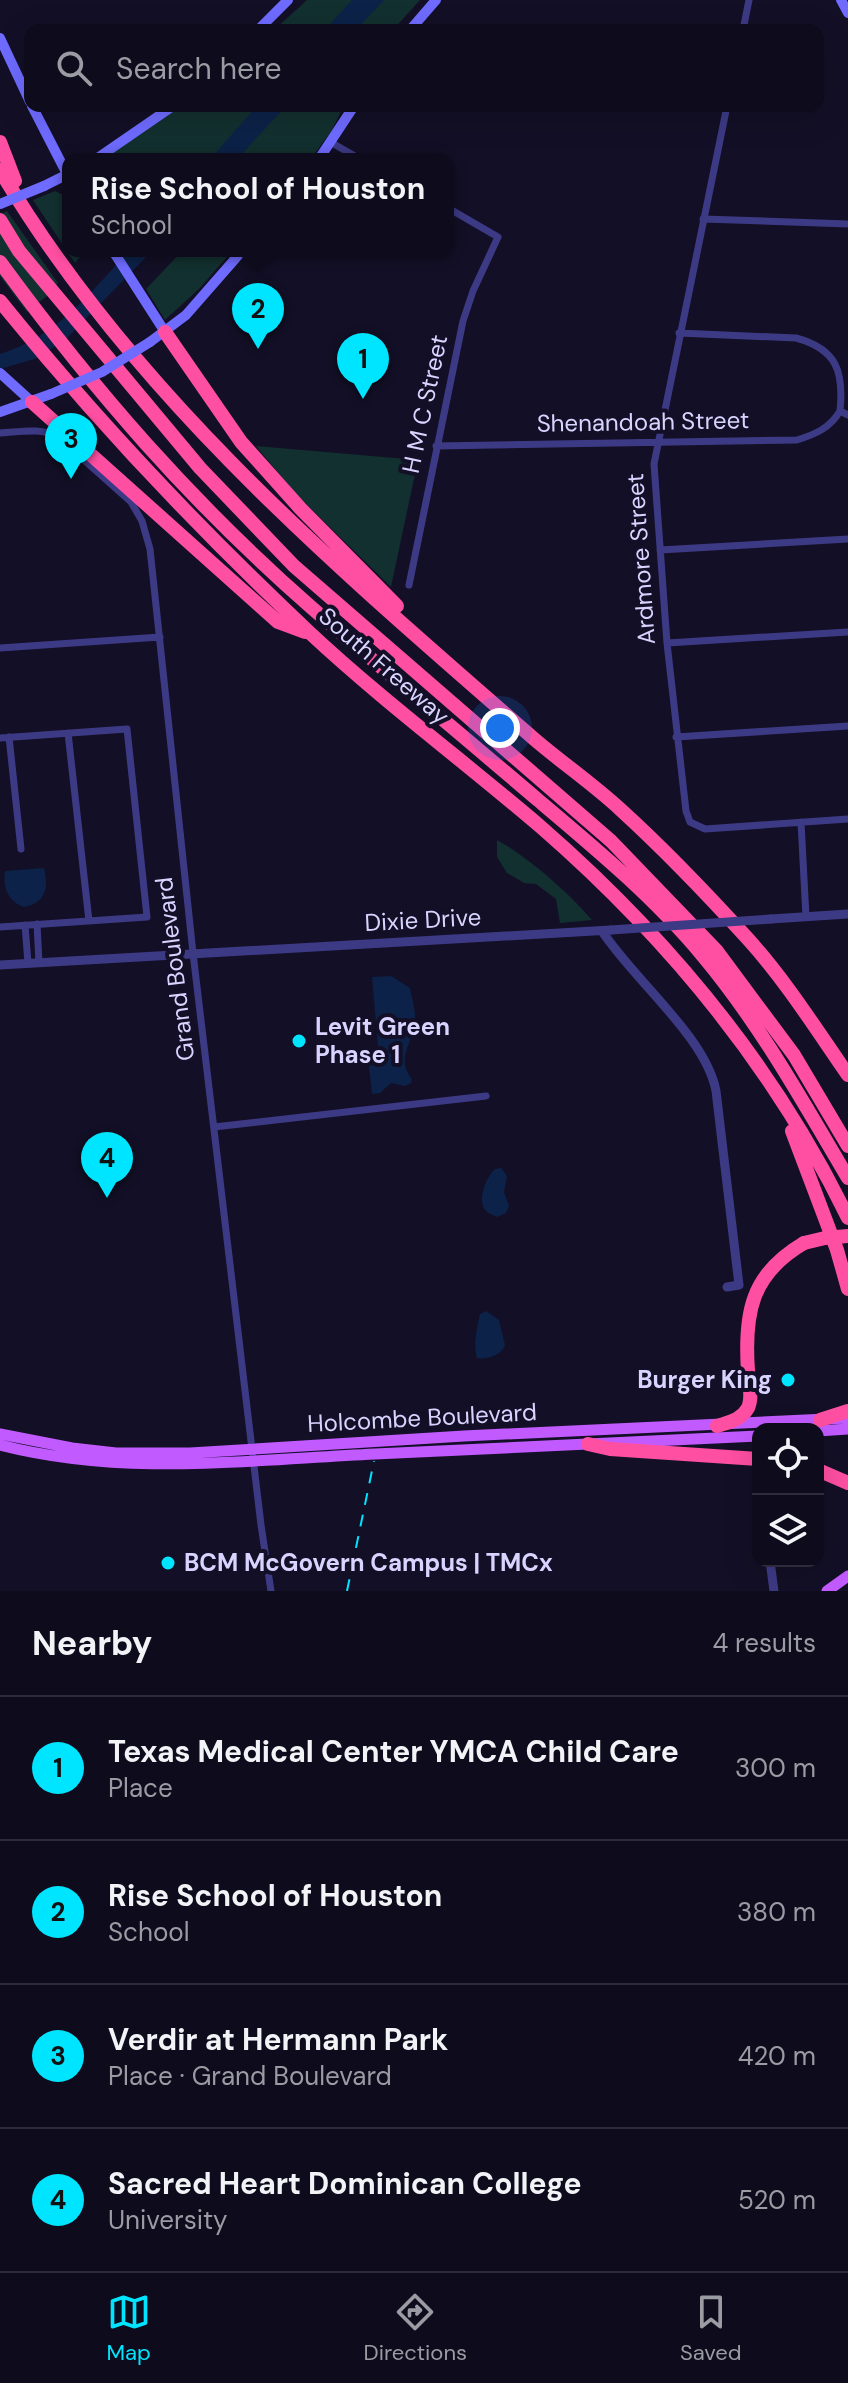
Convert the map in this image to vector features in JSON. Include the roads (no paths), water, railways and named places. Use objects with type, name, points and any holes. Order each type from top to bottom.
[{"type":"highway","points":[[0,142],[29,219]]},
{"type":"highway","name":"South Freeway","points":[[0,170],[65,271],[142,366],[231,463],[303,535],[534,739],[620,809],[686,874],[750,941],[790,991],[848,1075]]},
{"type":"highway","points":[[0,220],[19,251],[200,468],[294,566],[611,841],[716,950],[794,1055],[848,1146]]},
{"type":"highway","points":[[0,262],[98,391],[184,488],[310,606],[591,845],[703,955],[782,1065],[848,1178]]},
{"type":"highway","name":"South Freeway","points":[[0,301],[84,403],[199,525],[311,634],[543,830],[630,911],[725,1019],[779,1097],[848,1218]]},
{"type":"highway","points":[[165,332],[241,442],[300,508],[476,686]]},
{"type":"highway","points":[[32,402],[278,622],[311,634]]},
{"type":"highway","points":[[779,1097],[837,1250],[848,1289]]},
{"type":"highway","points":[[717,1426],[740,1418],[750,1403],[746,1337],[749,1310],[755,1293],[780,1259],[804,1243],[848,1236]]},
{"type":"highway","points":[[824,1423],[848,1411]]},
{"type":"highway","points":[[588,1444],[610,1449],[752,1459]]},
{"type":"highway","points":[[824,1473],[848,1483]]},
{"type":"main road","points":[[264,24],[288,0]]},
{"type":"main road","points":[[415,24],[436,0]]},
{"type":"main road","points":[[841,0],[848,13]]},
{"type":"main road","points":[[0,38],[24,89]]},
{"type":"main road","points":[[35,112],[62,163]]},
{"type":"main road","points":[[105,153],[164,112]]},
{"type":"main road","points":[[324,153],[350,112]]},
{"type":"main road","points":[[0,204],[62,178]]},
{"type":"main road","points":[[117,257],[165,332]]},
{"type":"main road","points":[[0,412],[102,372],[150,342],[206,295],[237,257]]},
{"type":"main road","points":[[0,373],[32,402]]},
{"type":"main road","name":"Holcombe Boulevard","points":[[824,1425],[848,1418]]},
{"type":"main road","name":"Holcombe Boulevard","points":[[0,1445],[69,1460],[188,1466],[253,1455],[464,1436],[752,1426]]},
{"type":"main road","name":"Holcombe Boulevard","points":[[824,1427],[845,1430]]},
{"type":"main road","name":"Holcombe Boulevard","points":[[0,1434],[116,1453],[253,1455],[752,1436]]},
{"type":"main road","points":[[827,1591],[848,1576]]},
{"type":"street","points":[[744,24],[749,0]]},
{"type":"street","name":"Ardmore Street","points":[[726,112],[657,443],[654,473],[676,737],[690,822],[705,829],[801,822]]},
{"type":"street","points":[[332,143],[350,153]]},
{"type":"street","name":"H M C Street","points":[[409,585],[463,321],[498,237],[454,211]]},
{"type":"street","points":[[703,219],[848,224]]},
{"type":"street","points":[[679,333],[796,338],[812,342],[824,350],[843,383],[844,413]]},
{"type":"street","name":"Shenandoah Street","points":[[436,446],[797,440],[818,432],[844,413]]},
{"type":"street","name":"Grand Boulevard","points":[[0,433],[48,432],[131,502],[142,521],[150,549],[193,953],[271,1591]]},
{"type":"street","points":[[660,550],[848,539]]},
{"type":"street","points":[[667,643],[848,632]]},
{"type":"street","points":[[0,648],[160,637]]},
{"type":"street","points":[[676,737],[848,726]]},
{"type":"street","points":[[0,927],[147,917],[127,729],[4,738],[21,849]]},
{"type":"street","points":[[68,733],[89,921]]},
{"type":"street","points":[[806,917],[801,822],[848,819]]},
{"type":"street","name":"Dixie Drive","points":[[0,965],[606,931],[848,914]]},
{"type":"street","points":[[37,924],[39,963]]},
{"type":"street","points":[[25,925],[28,963]]},
{"type":"street","points":[[606,931],[693,1042],[711,1071],[739,1285],[727,1287]]},
{"type":"street","points":[[214,1127],[486,1096]]},
{"type":"street","points":[[771,1567],[774,1591]]},
{"type":"water","points":[[352,0],[384,0],[362,24],[330,24]]},
{"type":"water","points":[[252,112],[280,112],[243,153],[215,153]]},
{"type":"water","points":[[123,257],[146,257],[67,338],[38,358],[0,369],[0,354],[38,337],[86,298]]},
{"type":"water","points":[[44,868],[46,888],[37,902],[24,907],[10,897],[5,871]]},
{"type":"water","points":[[391,976],[410,988],[413,1001],[414,1030],[405,1057],[412,1079],[405,1086],[391,1083],[380,1093],[372,1094],[368,1058],[361,1061],[359,1050],[378,1048],[372,977]]},
{"type":"water","points":[[501,1168],[507,1176],[504,1192],[509,1206],[506,1213],[497,1217],[483,1207],[482,1195],[492,1173]]},
{"type":"water","points":[[486,1311],[499,1320],[505,1345],[494,1356],[477,1358],[475,1342],[480,1314]]},
{"type":"railway","points":[[347,1591],[374,1461]]},
{"type":"place","name":"Rise School of Houston","points":[[258,349]]},
{"type":"place","name":"Texas Medical Center YMCA Child Care","points":[[363,399]]},
{"type":"place","name":"Verdir at Hermann Park","points":[[71,479]]},
{"type":"place","name":"Levit Green Phase 1","points":[[299,1041]]},
{"type":"place","name":"Sacred Heart Dominican College","points":[[107,1198]]},
{"type":"place","name":"Burger King","points":[[788,1380]]},
{"type":"place","name":"BCM McGovern Campus | TMCx","points":[[168,1563]]}]
